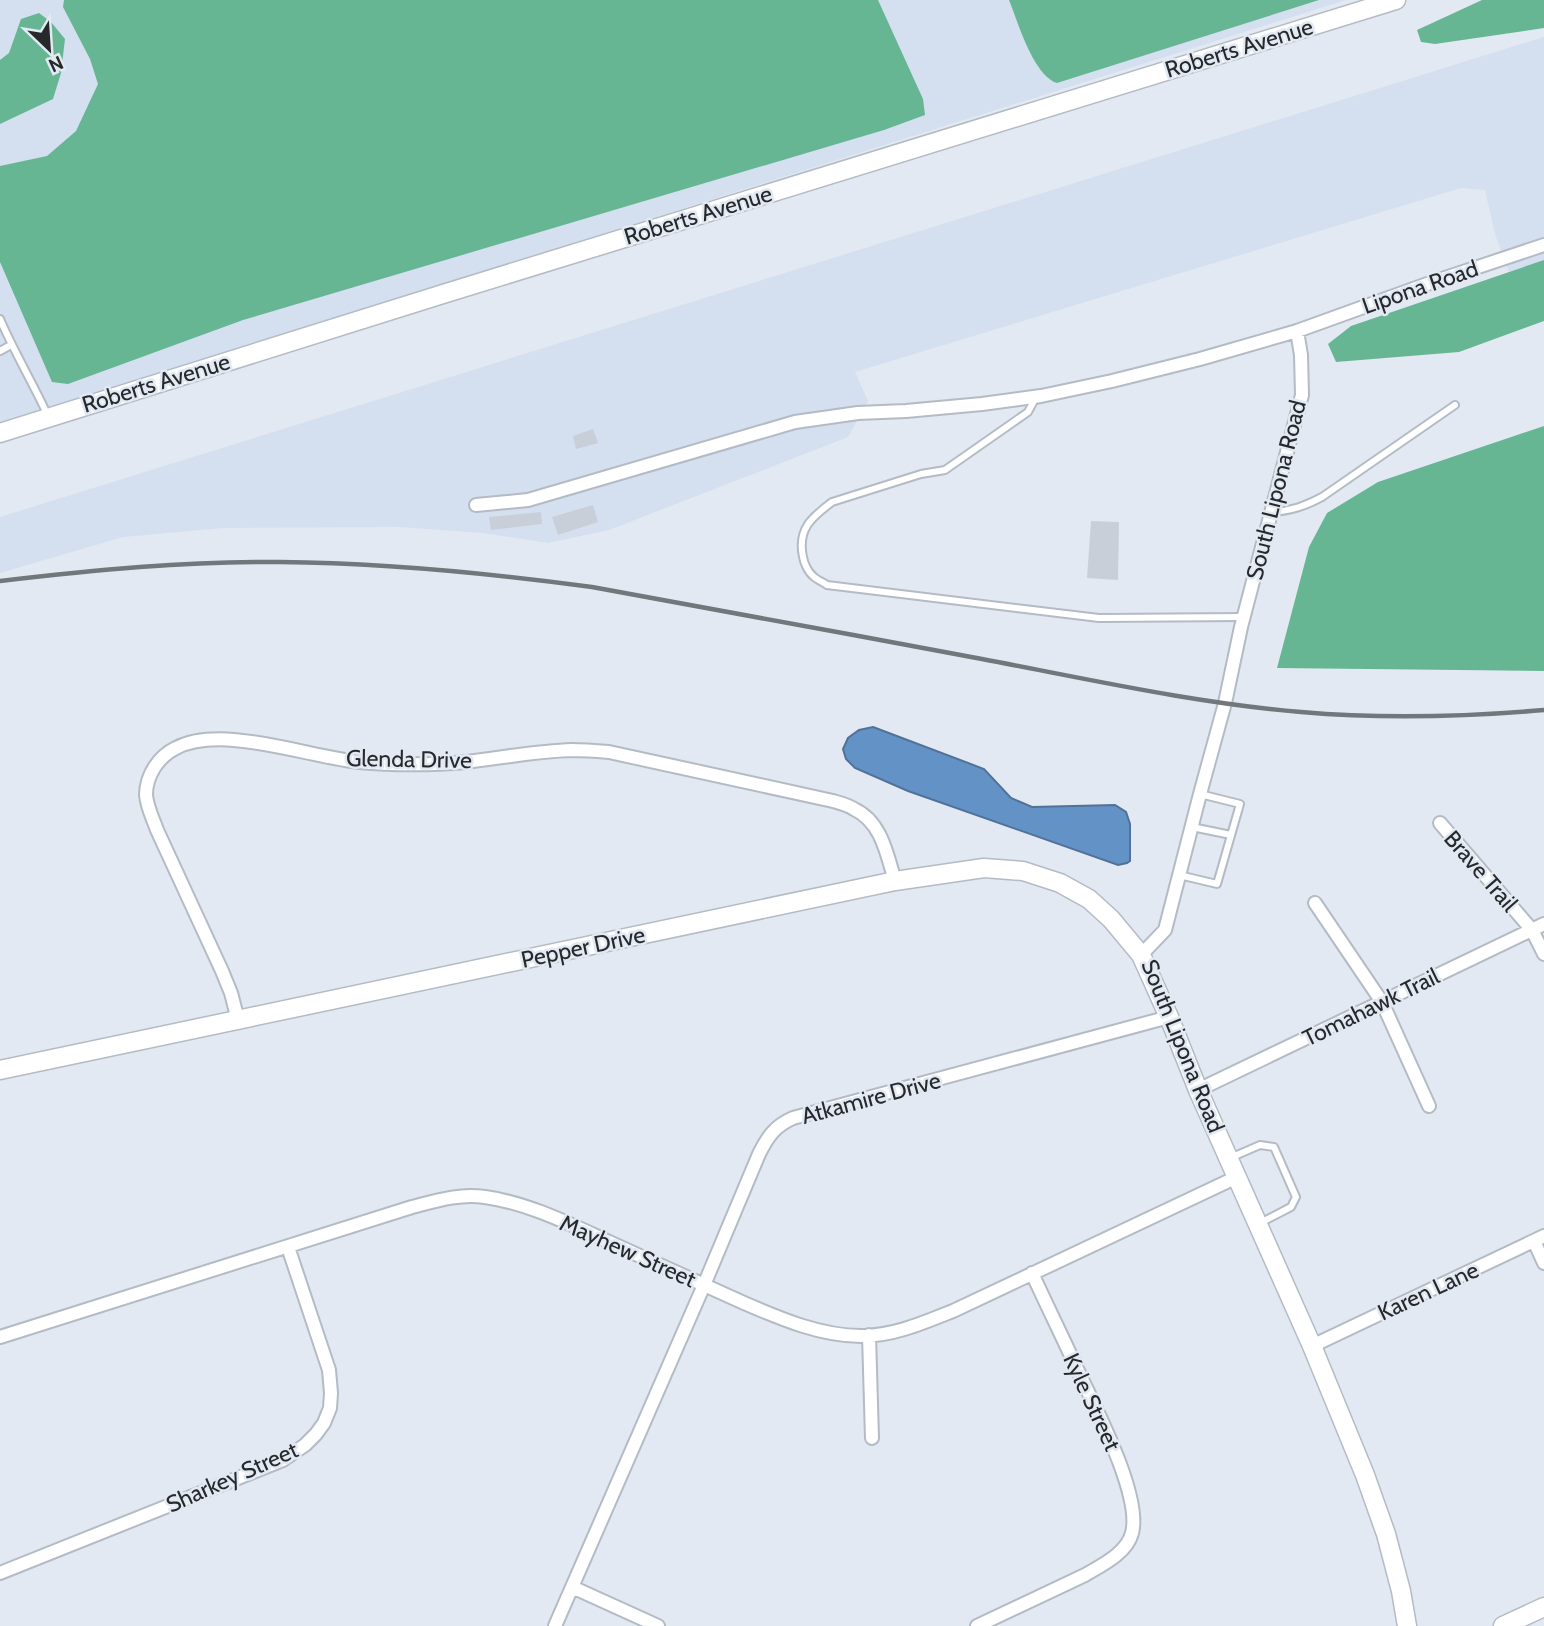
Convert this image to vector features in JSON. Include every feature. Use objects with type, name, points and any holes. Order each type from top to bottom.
[{"type":"street","name":"Roberts Avenue","points":[[0,433],[1396,0]]},
{"type":"street","name":"Lipona Road","points":[[476,505],[528,500],[796,422],[858,413],[970,406],[1112,381],[1297,331],[1544,245]]},
{"type":"street","name":"South Lipona Road","points":[[1297,331],[1301,355],[1302,395],[1165,930],[1141,955],[1312,1346],[1365,1475],[1386,1534],[1407,1626]]},
{"type":"street","name":"Glenda Drive","points":[[238,1020],[231,993],[157,830],[146,794],[155,765],[168,752],[200,740],[271,744],[315,755],[386,763],[462,762],[572,750],[609,752],[833,801],[856,809],[871,820],[880,834],[895,881]]},
{"type":"street","name":"Brave Trail","points":[[1440,823],[1538,927],[1544,954]]},
{"type":"street","name":"Pepper Drive","points":[[0,1070],[895,881],[984,868],[1023,871],[1060,883],[1089,899],[1116,924],[1141,955]]},
{"type":"street","points":[[1315,903],[1382,1002],[1429,1107]]},
{"type":"street","name":"Tomahawk Trail","points":[[1198,1090],[1538,927]]},
{"type":"street","name":"Atkamire Drive","points":[[555,1626],[759,1154],[768,1137],[782,1123],[1170,1017]]},
{"type":"street","name":"Mayhew Street","points":[[0,1337],[412,1207],[468,1196],[520,1205],[566,1222],[704,1285],[801,1325],[833,1333],[887,1333],[916,1326],[953,1311],[1237,1177]]},
{"type":"street","points":[[1539,1238],[1544,1262]]},
{"type":"street","name":"Karen Lane","points":[[1312,1346],[1539,1238]]},
{"type":"street","name":"Sharkey Street","points":[[0,1573],[283,1460],[316,1434],[330,1408],[330,1370],[288,1247]]},
{"type":"street","name":"Kyle Street","points":[[977,1626],[1102,1565],[1121,1551],[1132,1535],[1134,1523],[1132,1503],[1116,1453],[1032,1273]]},
{"type":"street","points":[[869,1335],[872,1438]]},
{"type":"street","points":[[572,1587],[658,1626]]},
{"type":"street","points":[[1503,1626],[1544,1607]]},
{"type":"lane","points":[[0,319],[49,417]]},
{"type":"lane","points":[[0,351],[11,345]]},
{"type":"lane","points":[[1037,396],[1028,412],[945,470],[921,474],[832,502],[822,509],[803,531],[801,543],[804,561],[813,576],[827,585],[1099,618],[1244,617]]},
{"type":"lane","points":[[1272,512],[1288,511],[1322,497],[1455,405]]},
{"type":"lane","points":[[1179,875],[1217,884],[1240,804],[1200,794]]},
{"type":"lane","points":[[1191,827],[1231,835]]},
{"type":"lane","points":[[1229,1159],[1260,1145],[1274,1147],[1296,1197],[1291,1207],[1258,1224]]},
{"type":"shaded area","points":[[0,0],[1346,0],[0,423]]},
{"type":"shaded area","points":[[1544,37],[1544,261],[1509,272],[1495,234],[1485,190],[1461,188],[855,372],[868,401],[848,437],[609,530],[548,543],[483,533],[399,527],[223,528],[123,537],[0,573],[0,517]]},
{"type":"green space","points":[[64,0],[878,0],[923,99],[925,115],[884,130],[243,320],[68,384],[52,382],[0,262],[0,166],[47,156],[76,131],[98,84],[90,59],[63,7]]},
{"type":"green space","points":[[1009,0],[1319,0],[1057,83],[1048,78],[1034,59]]},
{"type":"green space","points":[[1482,0],[1544,0],[1544,28],[1435,44],[1421,42],[1417,30]]},
{"type":"green space","points":[[39,13],[51,22],[65,39],[61,73],[53,99],[0,124],[0,60],[9,53],[21,19]]},
{"type":"green space","points":[[1544,260],[1544,321],[1459,352],[1336,362],[1328,344],[1351,326]]},
{"type":"green space","points":[[1544,426],[1544,671],[1277,668],[1309,547],[1327,513],[1378,482]]},
{"type":"water","points":[[873,727],[984,769],[1011,798],[1032,807],[1115,805],[1126,812],[1130,824],[1130,861],[1118,865],[908,791],[855,768],[846,759],[843,749],[848,738],[859,730]]},
{"type":"building","points":[[593,429],[598,443],[576,449],[573,436]]},
{"type":"building","points":[[593,505],[598,522],[558,535],[552,517]]},
{"type":"building","points":[[541,512],[542,524],[491,530],[489,517]]},
{"type":"building","points":[[1091,521],[1119,522],[1118,580],[1087,578]]},
{"type":"railway","points":[[0,581],[140,567],[245,562],[358,564],[436,570],[592,587],[1221,703],[1331,714],[1392,716],[1453,716],[1544,710]]}]
